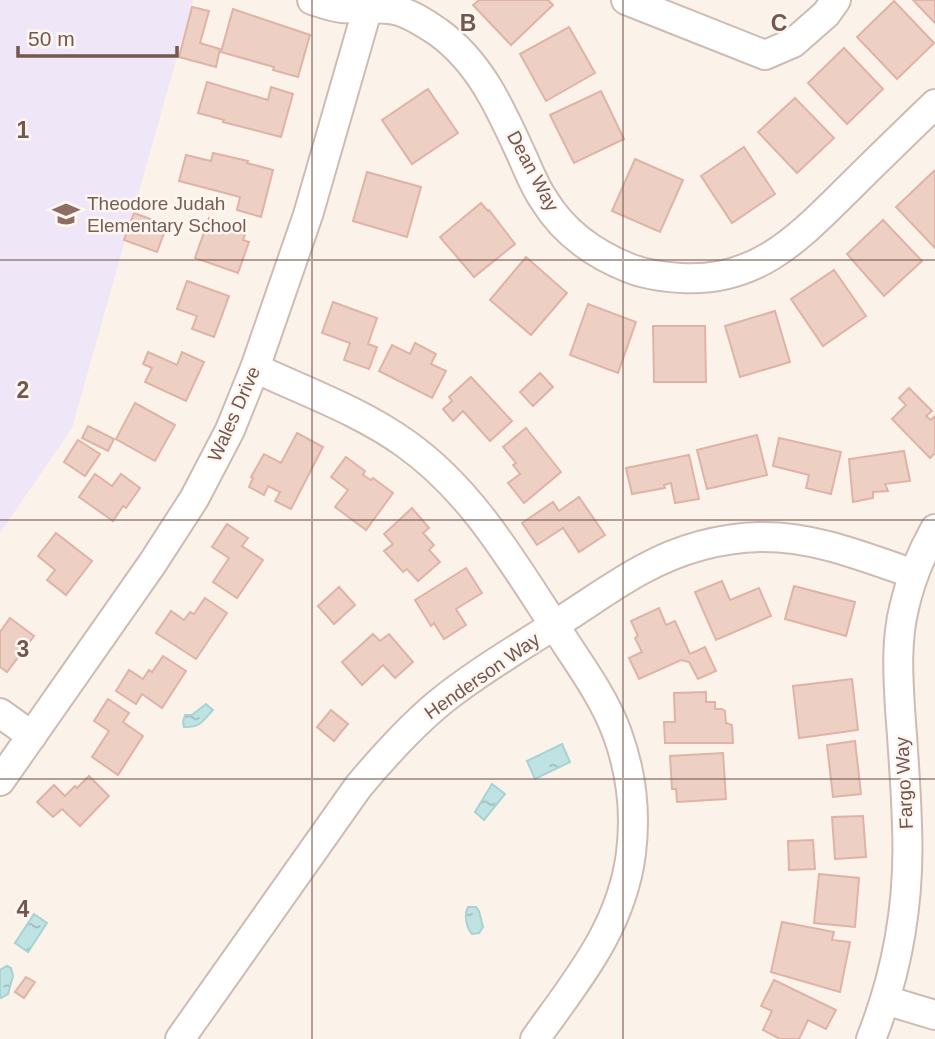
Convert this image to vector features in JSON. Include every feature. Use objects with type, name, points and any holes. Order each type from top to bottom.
[{"type":"street","name":"Dean Way","points":[[312,0],[339,8],[369,4],[398,10],[454,45],[492,92],[543,200],[565,227],[608,260],[658,277],[711,277],[745,269],[777,253],[805,231],[935,104]]},
{"type":"street","points":[[626,0],[765,55],[793,43],[826,14],[836,0]]},
{"type":"street","name":"Wales Drive","points":[[0,781],[152,564],[194,499],[230,430],[255,368],[308,215],[369,4]]},
{"type":"street","points":[[255,368],[373,423],[407,445],[468,499],[493,531],[602,700],[617,732],[630,783],[631,853],[624,887],[613,921],[596,952],[535,1039]]},
{"type":"street","name":"Fargo Way","points":[[871,1039],[896,958],[907,865],[897,664],[903,609],[914,574],[935,529]]},
{"type":"street","name":"Henderson Way","points":[[180,1039],[358,787],[391,749],[440,702],[481,672],[642,569],[691,548],[725,540],[760,537],[795,539],[830,546],[914,574]]},
{"type":"street","points":[[0,713],[32,736]]},
{"type":"street","points":[[885,1000],[935,1015]]},
{"type":"shaded area","name":"Theodore Judah Elementary School","points":[[0,0],[193,0],[72,428],[0,533]]},
{"type":"water","points":[[206,704],[213,710],[204,720],[198,725],[184,727],[185,715],[192,715]]},
{"type":"water","points":[[562,744],[570,762],[535,779],[527,761]]},
{"type":"water","points":[[492,784],[505,794],[484,820],[475,812]]},
{"type":"water","points":[[468,907],[476,907],[479,911],[483,927],[479,933],[472,934],[468,928]]},
{"type":"water","points":[[34,914],[47,923],[28,952],[15,943]]},
{"type":"water","points":[[7,966],[11,968],[13,976],[8,994],[1,998],[0,970]]},
{"type":"building","points":[[479,0],[548,0],[553,5],[511,45],[473,5]]},
{"type":"building","points":[[913,0],[935,0],[935,23]]},
{"type":"building","points":[[894,1],[934,43],[897,79],[857,37]]},
{"type":"building","points":[[192,7],[209,11],[200,43],[220,49],[216,67],[179,57]]},
{"type":"building","points":[[233,9],[310,35],[298,77],[221,52]]},
{"type":"building","points":[[569,27],[595,73],[546,101],[520,54]]},
{"type":"building","points":[[844,48],[883,89],[847,124],[808,83]]},
{"type":"building","points":[[207,82],[268,100],[271,87],[293,94],[281,137],[198,113]]},
{"type":"building","points":[[428,89],[458,133],[412,164],[382,120]]},
{"type":"building","points":[[601,91],[624,139],[574,163],[550,115]]},
{"type":"building","points":[[795,98],[834,138],[797,173],[758,132]]},
{"type":"building","points":[[744,147],[775,194],[732,223],[701,176]]},
{"type":"building","points":[[213,153],[273,170],[261,217],[237,210],[240,197],[179,181],[186,155],[211,161]]},
{"type":"building","points":[[635,159],[683,180],[660,232],[612,211]]},
{"type":"building","points":[[367,172],[421,187],[407,237],[353,221]]},
{"type":"building","points":[[935,172],[935,248],[896,207]]},
{"type":"building","points":[[481,203],[515,244],[474,277],[440,237]]},
{"type":"building","points":[[134,213],[167,225],[157,252],[124,240]]},
{"type":"building","points":[[209,218],[246,231],[243,240],[249,242],[238,273],[195,258]]},
{"type":"building","points":[[883,220],[922,261],[884,296],[847,254]]},
{"type":"building","points":[[526,257],[567,293],[531,335],[490,300]]},
{"type":"building","points":[[834,270],[866,316],[823,346],[791,299]]},
{"type":"building","points":[[187,281],[229,296],[214,337],[192,329],[197,316],[177,309]]},
{"type":"building","points":[[333,302],[377,318],[368,344],[377,347],[369,369],[344,360],[350,343],[322,333]]},
{"type":"building","points":[[588,304],[636,322],[618,373],[570,355]]},
{"type":"building","points":[[775,311],[790,362],[740,377],[725,326]]},
{"type":"building","points":[[653,326],[705,326],[706,382],[654,382]]},
{"type":"building","points":[[415,343],[436,354],[431,364],[446,371],[432,398],[379,371],[392,345],[410,354]]},
{"type":"building","points":[[148,352],[177,365],[182,352],[204,362],[186,401],[145,382],[152,368],[143,364]]},
{"type":"building","points":[[540,373],[553,387],[533,406],[520,392]]},
{"type":"building","points":[[471,377],[512,421],[490,441],[463,411],[453,421],[443,409],[452,401],[449,397]]},
{"type":"building","points":[[909,388],[932,411],[926,416],[931,420],[935,416],[935,453],[930,458],[892,419],[906,405],[899,398]]},
{"type":"building","points":[[135,403],[175,425],[155,461],[116,439]]},
{"type":"building","points":[[88,426],[114,439],[108,451],[82,438]]},
{"type":"building","points":[[526,428],[561,472],[524,503],[508,483],[520,474],[513,465],[516,463],[503,447]]},
{"type":"building","points":[[297,433],[323,447],[291,509],[275,501],[280,492],[268,486],[264,495],[249,487],[253,478],[251,477],[264,454],[281,463]]},
{"type":"building","points":[[757,435],[767,475],[707,489],[697,450]]},
{"type":"building","points":[[779,438],[841,452],[831,494],[806,488],[809,475],[773,466]]},
{"type":"building","points":[[78,440],[100,454],[85,476],[64,462]]},
{"type":"building","points":[[904,451],[910,481],[885,484],[888,491],[873,492],[873,498],[853,502],[849,459]]},
{"type":"building","points":[[689,455],[699,499],[675,503],[671,483],[664,485],[665,488],[632,494],[626,468]]},
{"type":"building","points":[[346,457],[365,471],[363,475],[371,480],[373,478],[393,493],[366,530],[335,507],[348,490],[331,477]]},
{"type":"building","points":[[95,474],[112,486],[121,474],[140,488],[113,521],[79,497]]},
{"type":"building","points":[[579,497],[605,535],[579,552],[563,528],[537,545],[522,523],[553,502],[559,511]]},
{"type":"building","points":[[412,508],[429,528],[423,533],[434,545],[429,550],[440,562],[418,581],[407,569],[403,572],[384,551],[393,544],[384,534]]},
{"type":"building","points":[[227,524],[248,538],[242,546],[263,560],[237,598],[213,582],[229,558],[212,547]]},
{"type":"building","points":[[56,533],[92,561],[66,595],[47,580],[55,570],[38,556]]},
{"type":"building","points":[[466,568],[482,593],[456,609],[466,625],[444,639],[434,623],[431,626],[415,600]]},
{"type":"building","points":[[722,581],[730,600],[759,588],[771,616],[716,640],[695,592]]},
{"type":"building","points":[[794,586],[855,602],[846,636],[785,619]]},
{"type":"building","points":[[339,587],[355,605],[334,624],[318,606]]},
{"type":"building","points":[[205,598],[227,613],[196,659],[156,633],[171,611],[184,620],[190,612],[194,614]]},
{"type":"building","points":[[659,608],[666,625],[675,621],[690,654],[705,647],[716,671],[698,679],[689,662],[681,660],[639,679],[629,658],[642,652],[631,621]]},
{"type":"building","points":[[10,618],[34,636],[7,672],[0,667],[0,632]]},
{"type":"building","points":[[373,634],[380,641],[389,634],[413,662],[395,678],[383,665],[362,685],[342,662]]},
{"type":"building","points":[[163,656],[186,671],[162,708],[142,694],[136,704],[116,691],[129,670],[143,679],[149,670],[152,672]]},
{"type":"building","points":[[852,679],[858,730],[799,738],[793,686]]},
{"type":"building","points":[[706,692],[706,702],[715,702],[715,709],[725,711],[726,723],[732,725],[733,743],[665,743],[664,722],[675,722],[674,693]]},
{"type":"building","points":[[108,699],[129,713],[123,722],[143,736],[118,775],[92,757],[109,731],[94,721]]},
{"type":"building","points":[[331,710],[348,724],[334,741],[317,727]]},
{"type":"building","points":[[855,741],[861,794],[833,797],[827,745]]},
{"type":"building","points":[[723,753],[726,799],[677,802],[676,789],[672,789],[670,756]]},
{"type":"building","points":[[89,776],[109,796],[80,826],[62,809],[53,817],[37,802],[54,785],[65,796]]},
{"type":"building","points":[[863,816],[866,857],[835,859],[832,817]]},
{"type":"building","points":[[813,840],[815,869],[789,870],[788,841]]},
{"type":"building","points":[[819,874],[859,878],[855,927],[814,923]]},
{"type":"building","points":[[782,922],[834,932],[832,940],[850,942],[840,992],[771,972]]},
{"type":"building","points":[[26,977],[35,982],[24,998],[15,992]]},
{"type":"building","points":[[774,980],[836,1010],[826,1029],[808,1020],[799,1039],[780,1039],[763,1030],[772,1011],[761,1006]]},
{"type":"place","name":"Theodore Judah Elementary School","points":[[66,214]]}]
